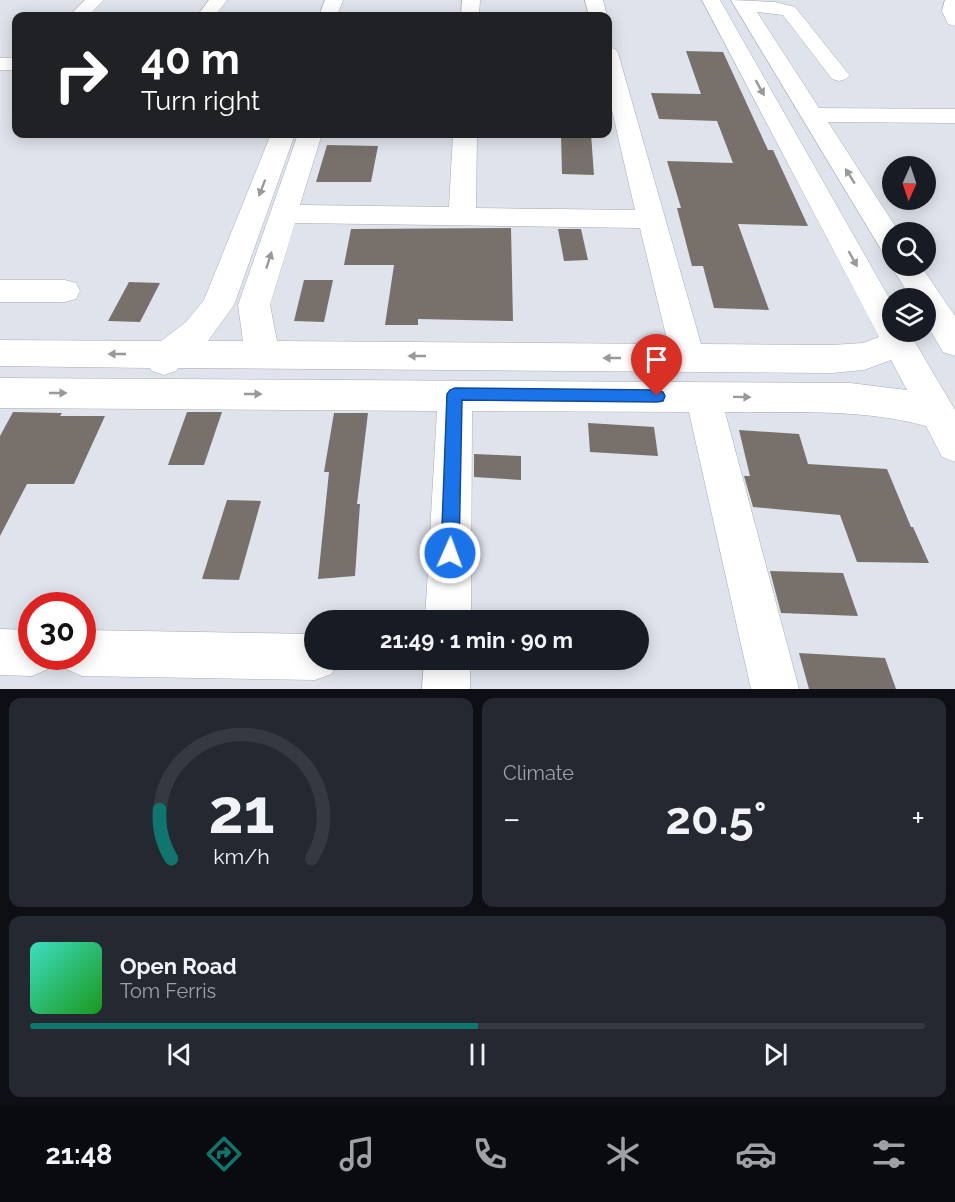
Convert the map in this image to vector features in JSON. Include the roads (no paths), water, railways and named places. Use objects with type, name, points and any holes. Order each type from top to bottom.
[{"type":"street","points":[[82,12],[95,0]]},
{"type":"street","points":[[711,0],[882,311]]},
{"type":"street","points":[[954,0],[951,11],[955,20]]},
{"type":"street","points":[[742,4],[882,228]]},
{"type":"street","points":[[742,4],[775,7],[789,11],[839,75]]},
{"type":"street","points":[[742,57],[776,57]]},
{"type":"street","points":[[612,68],[688,358]]},
{"type":"street","points":[[812,115],[955,116]]},
{"type":"street","points":[[150,393],[167,355],[206,323],[218,305],[281,138]]},
{"type":"street","points":[[267,355],[258,338],[254,305],[309,138]]},
{"type":"street","points":[[462,217],[465,138]]},
{"type":"street","points":[[284,214],[651,219]]},
{"type":"street","points":[[912,276],[955,344]]},
{"type":"street","points":[[0,291],[65,291]]},
{"type":"street","points":[[218,305],[254,305]]},
{"type":"street","points":[[0,353],[832,359],[864,357],[885,342]]},
{"type":"street","points":[[899,342],[955,445]]},
{"type":"street","points":[[832,359],[850,398]]},
{"type":"street","points":[[4,400],[150,393],[850,398],[908,405],[938,414]]},
{"type":"street","points":[[448,610],[455,394]]},
{"type":"street","points":[[702,397],[775,689]]},
{"type":"street","points":[[0,652],[18,653]]},
{"type":"street","points":[[96,653],[304,657]]},
{"type":"street","points":[[446,689],[447,670]]}]
